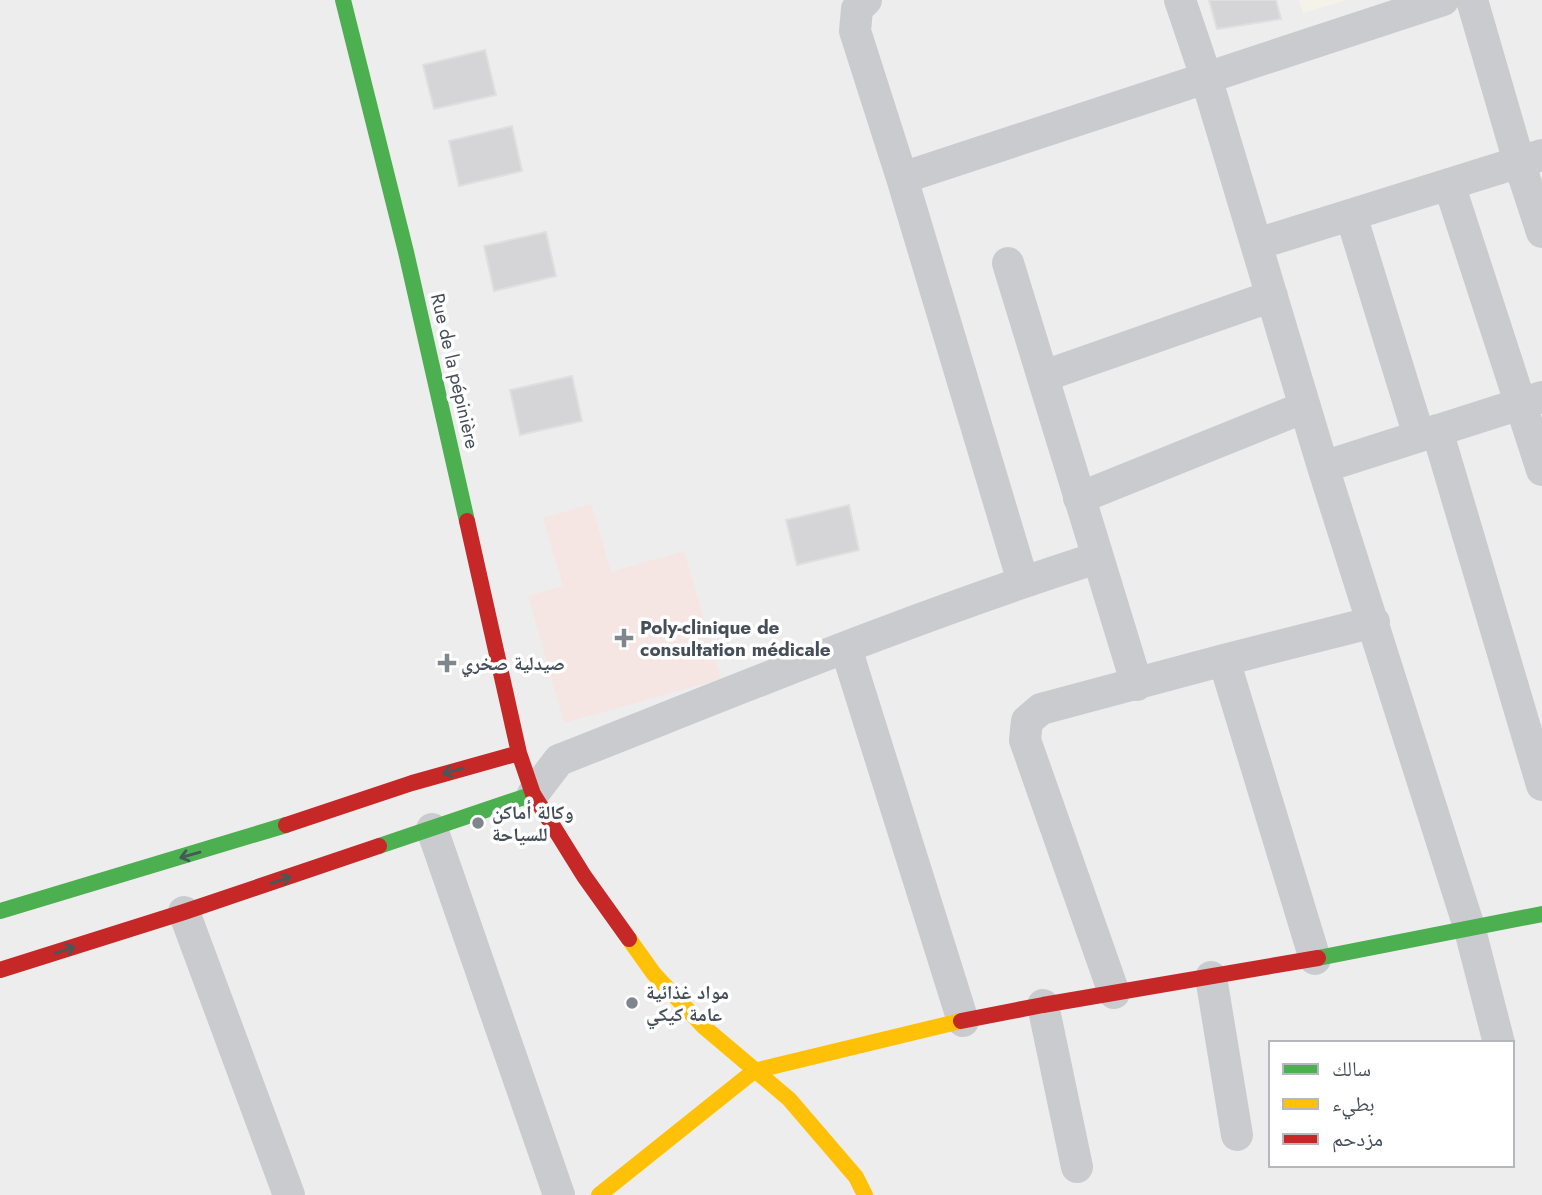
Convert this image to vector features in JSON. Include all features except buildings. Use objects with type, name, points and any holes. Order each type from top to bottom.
[{"type":"street","name":"Rue de la pépinière","points":[[343,0],[406,252],[519,753],[533,794],[584,876],[654,974],[704,1027],[789,1100],[856,1177],[865,1195]]},
{"type":"street","points":[[866,0],[857,9],[855,31],[1023,582]]},
{"type":"street","points":[[1180,0],[1257,244],[1323,467],[1470,930],[1498,1041]]},
{"type":"street","points":[[902,178],[1443,0]]},
{"type":"street","points":[[1472,0],[1530,159],[1542,232]]},
{"type":"street","points":[[1257,244],[1530,159]]},
{"type":"street","points":[[1449,184],[1531,400],[1542,470]]},
{"type":"street","points":[[1351,215],[1428,433],[1542,785]]},
{"type":"street","points":[[1008,263],[1137,685]]},
{"type":"street","points":[[1044,376],[1272,296]]},
{"type":"street","points":[[1323,467],[1531,400]]},
{"type":"street","points":[[1079,498],[1305,407]]},
{"type":"street","points":[[0,911],[25,910],[412,783],[519,753],[559,760],[846,648],[1023,582],[1097,558]]},
{"type":"street","points":[[1114,993],[1025,740],[1027,721],[1041,709],[1374,622]]},
{"type":"street","points":[[846,648],[963,1021]]},
{"type":"street","points":[[1224,660],[1315,960]]},
{"type":"street","points":[[0,970],[38,953],[184,912],[533,794],[559,760]]},
{"type":"street","points":[[432,829],[559,1195]]},
{"type":"street","points":[[184,912],[289,1195]]},
{"type":"street","points":[[599,1195],[754,1071],[963,1021],[1043,1005],[1315,960],[1542,914]]},
{"type":"street","points":[[1211,977],[1237,1135]]},
{"type":"street","points":[[1043,1005],[1077,1167]]},
{"type":"shaded area","points":[[1299,0],[1347,0],[1303,13]]},
{"type":"shaded area","name":"Poly-clinique de consultation médicale","points":[[591,504],[611,572],[684,551],[721,679],[564,723],[528,596],[563,586],[543,518]]},
{"type":"traffic: fast","points":[[343,0],[406,252],[467,521]]},
{"type":"traffic: fast","points":[[379,846],[533,794]]},
{"type":"traffic: fast","points":[[0,911],[286,825]]},
{"type":"traffic: fast","points":[[1318,958],[1542,914]]},
{"type":"traffic: slow","points":[[629,939],[654,974],[704,1027],[789,1099],[856,1177],[865,1195]]},
{"type":"traffic: slow","points":[[599,1195],[754,1071],[961,1021]]},
{"type":"traffic: jam","points":[[467,521],[519,753],[533,794],[584,876],[629,939]]},
{"type":"traffic: jam","points":[[286,825],[412,783],[519,753]]},
{"type":"traffic: jam","points":[[0,970],[379,846]]},
{"type":"traffic: jam","points":[[961,1021],[1318,958]]},
{"type":"place","name":"Poly-clinique de consultation médicale","points":[[624,638]]},
{"type":"place","name":"صيدلية صخري","points":[[447,663]]},
{"type":"place","name":"وكالة أماكن للسياحة","points":[[478,823]]},
{"type":"place","name":"مواد غذائية عامة كيكي","points":[[632,1003]]}]
